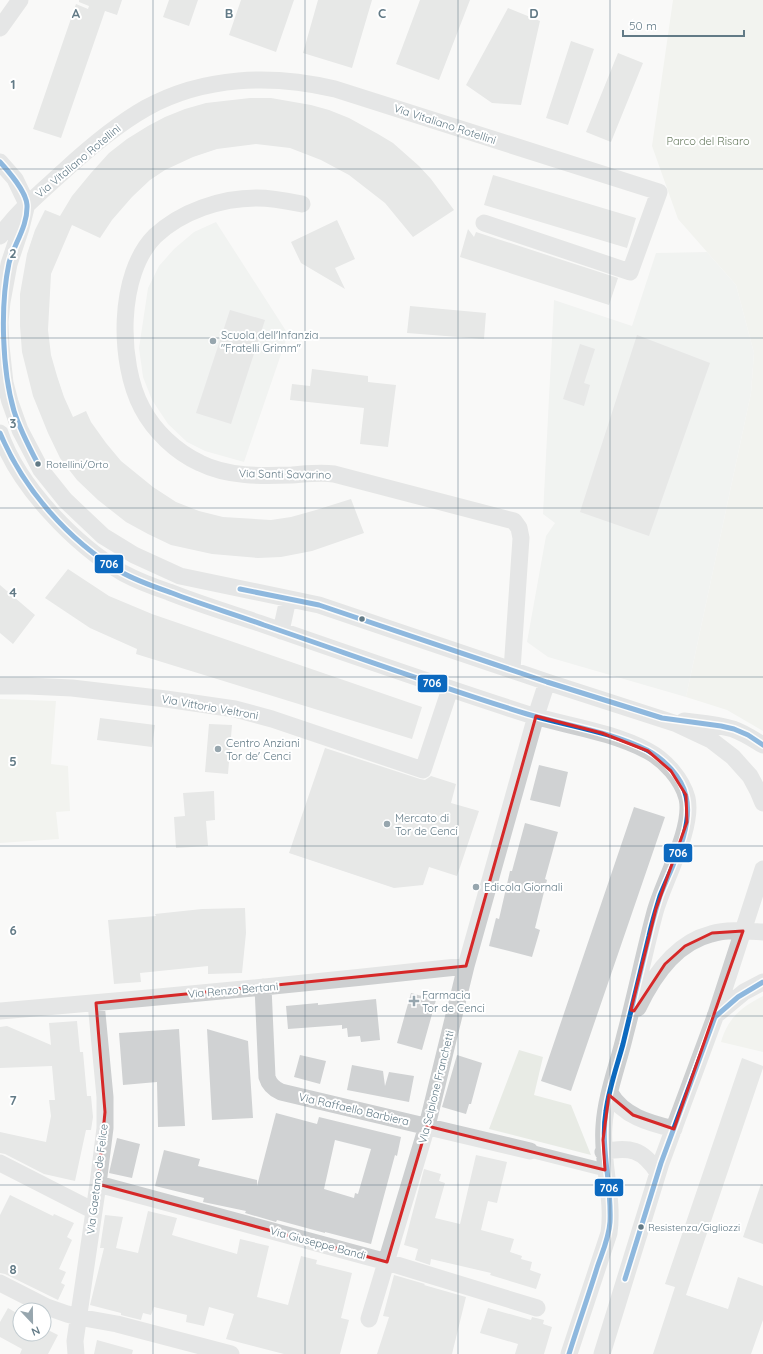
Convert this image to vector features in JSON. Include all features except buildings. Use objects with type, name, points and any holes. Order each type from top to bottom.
[{"type":"street","points":[[0,28],[20,0]]},
{"type":"street","name":"Via Vitaliano Rotellini","points":[[0,236],[11,221],[27,204],[98,142],[125,121],[146,108],[170,97],[197,88],[220,83],[252,80],[304,83],[341,90],[659,192],[630,272],[484,223]]},
{"type":"street","points":[[0,162],[15,179],[27,204]]},
{"type":"street","name":"Via Santi Savarino","points":[[302,204],[277,199],[257,198],[215,204],[192,212],[172,223],[148,245],[142,253],[134,271],[127,294],[125,326],[128,367],[137,397],[147,416],[167,440],[193,460],[212,468],[229,473],[250,475],[317,473],[334,474],[514,521],[519,528],[521,538],[512,670]]},
{"type":"street","name":"Via Vitaliano Rotellini","points":[[27,204],[9,264],[1,308],[1,346],[5,383],[20,430],[41,470],[65,500],[93,528],[103,536],[139,558],[180,576],[319,605],[547,682],[662,718]]},
{"type":"street","points":[[0,236],[17,239]]},
{"type":"street","points":[[0,433],[6,448],[20,472],[49,510],[73,536],[110,565],[140,582],[450,689],[536,716],[618,738],[652,754],[665,764],[681,784],[687,800],[688,815],[684,834],[656,909],[604,1118],[603,1152],[610,1213],[609,1233],[569,1354]]},
{"type":"street","points":[[281,631],[288,599]]},
{"type":"street","name":"Via Scipione Franchetti","points":[[370,1319],[427,1126],[466,966],[536,716],[547,682]]},
{"type":"street","name":"Via Vittorio Veltroni","points":[[0,686],[72,688],[172,699],[241,710],[423,770],[450,689]]},
{"type":"street","points":[[662,718],[727,728],[748,735],[763,745]]},
{"type":"street","points":[[662,718],[703,736],[726,751],[740,763],[750,776],[763,803]]},
{"type":"street","points":[[602,1354],[658,1172],[715,1017],[762,874]]},
{"type":"street","points":[[625,1035],[644,996],[660,969],[669,959],[685,946],[698,938],[712,933],[736,931],[763,932]]},
{"type":"street","name":"Via Renzo Bertani","points":[[0,1011],[263,987],[466,966]]},
{"type":"street","points":[[715,1017],[739,996],[763,982]]},
{"type":"street","name":"Via Raffaello Barbiera","points":[[263,987],[267,1077],[274,1088],[282,1092],[605,1170]]},
{"type":"street","name":"Via Gaetano de Felice","points":[[76,1354],[75,1343],[78,1317],[104,1142],[105,1112],[96,1003]]},
{"type":"street","points":[[610,1093],[617,1104],[629,1113],[652,1123],[674,1129]]},
{"type":"street","points":[[603,1152],[622,1149],[634,1150],[647,1158],[658,1172]]},
{"type":"street","points":[[0,1163],[94,1211]]},
{"type":"street","name":"Via Giuseppe Bandi","points":[[98,1184],[387,1262],[537,1308]]},
{"type":"street","points":[[0,1283],[52,1309],[78,1317],[117,1324],[232,1354]]},
{"type":"highlighted area","points":[[536,716],[602,733],[648,751],[671,771],[686,795],[687,822],[656,909],[631,1010],[634,1011],[665,964],[685,946],[712,933],[743,931],[674,1129],[633,1115],[609,1095],[603,1140],[605,1170],[427,1126],[387,1262],[98,1184],[105,1112],[96,1003],[466,966]]},
{"type":"shaded area","name":"Scuola dell'Infanzia \"Fratelli Grimm\"","points":[[216,222],[288,334],[244,462],[205,451],[187,442],[168,424],[152,400],[143,377],[139,348],[148,288],[159,266],[174,249],[194,232]]},
{"type":"shaded area","points":[[707,252],[736,285],[754,353],[751,393],[686,697],[548,657],[527,642],[546,536],[555,523],[543,514],[554,300],[632,326],[656,253]]},
{"type":"green space","name":"Parco del Risaro","points":[[673,0],[763,0],[763,731],[727,710],[686,697],[751,393],[754,353],[736,285],[678,219],[652,146]]},
{"type":"green space","points":[[0,699],[56,701],[51,764],[68,766],[70,811],[56,812],[59,839],[0,843]]},
{"type":"green space","points":[[763,996],[763,1052],[721,1042],[727,1026],[736,1014],[748,1004]]},
{"type":"green space","points":[[519,1050],[543,1057],[534,1095],[571,1105],[591,1155],[489,1129]]},
{"type":"transit line","name":"706","points":[[0,162],[24,194],[27,205],[27,213],[23,228],[9,263],[3,318],[5,357],[10,395],[22,432],[38,464]]},
{"type":"transit line","name":"706","points":[[0,433],[22,474],[35,494],[50,512],[83,545],[121,572],[146,584],[195,602],[461,693],[527,714],[603,733],[633,743],[660,758],[681,782],[688,808],[684,834],[660,896],[654,916],[623,1044],[607,1102],[604,1139],[610,1208],[608,1234],[569,1354]]},
{"type":"transit line","name":"706","points":[[240,589],[319,605],[547,682],[662,718],[734,729],[748,735],[763,745]]},
{"type":"transit line","name":"706","points":[[625,1279],[661,1163],[715,1017],[738,997],[763,982]]},
{"type":"place","name":"Scuola dell'Infanzia \"Fratelli Grimm\"","points":[[213,341]]},
{"type":"place","name":"Rotellini/Orto","points":[[38,464]]},
{"type":"place","name":"Centro Anziani Tor de' Cenci","points":[[218,749]]},
{"type":"place","name":"Mercato di Tor de Cenci","points":[[387,824]]},
{"type":"place","name":"Edicola Giornali","points":[[476,887]]},
{"type":"place","name":"Farmacia Tor de Cenci","points":[[414,1001]]},
{"type":"place","name":"Resistenza/Gigliozzi","points":[[641,1227]]}]
